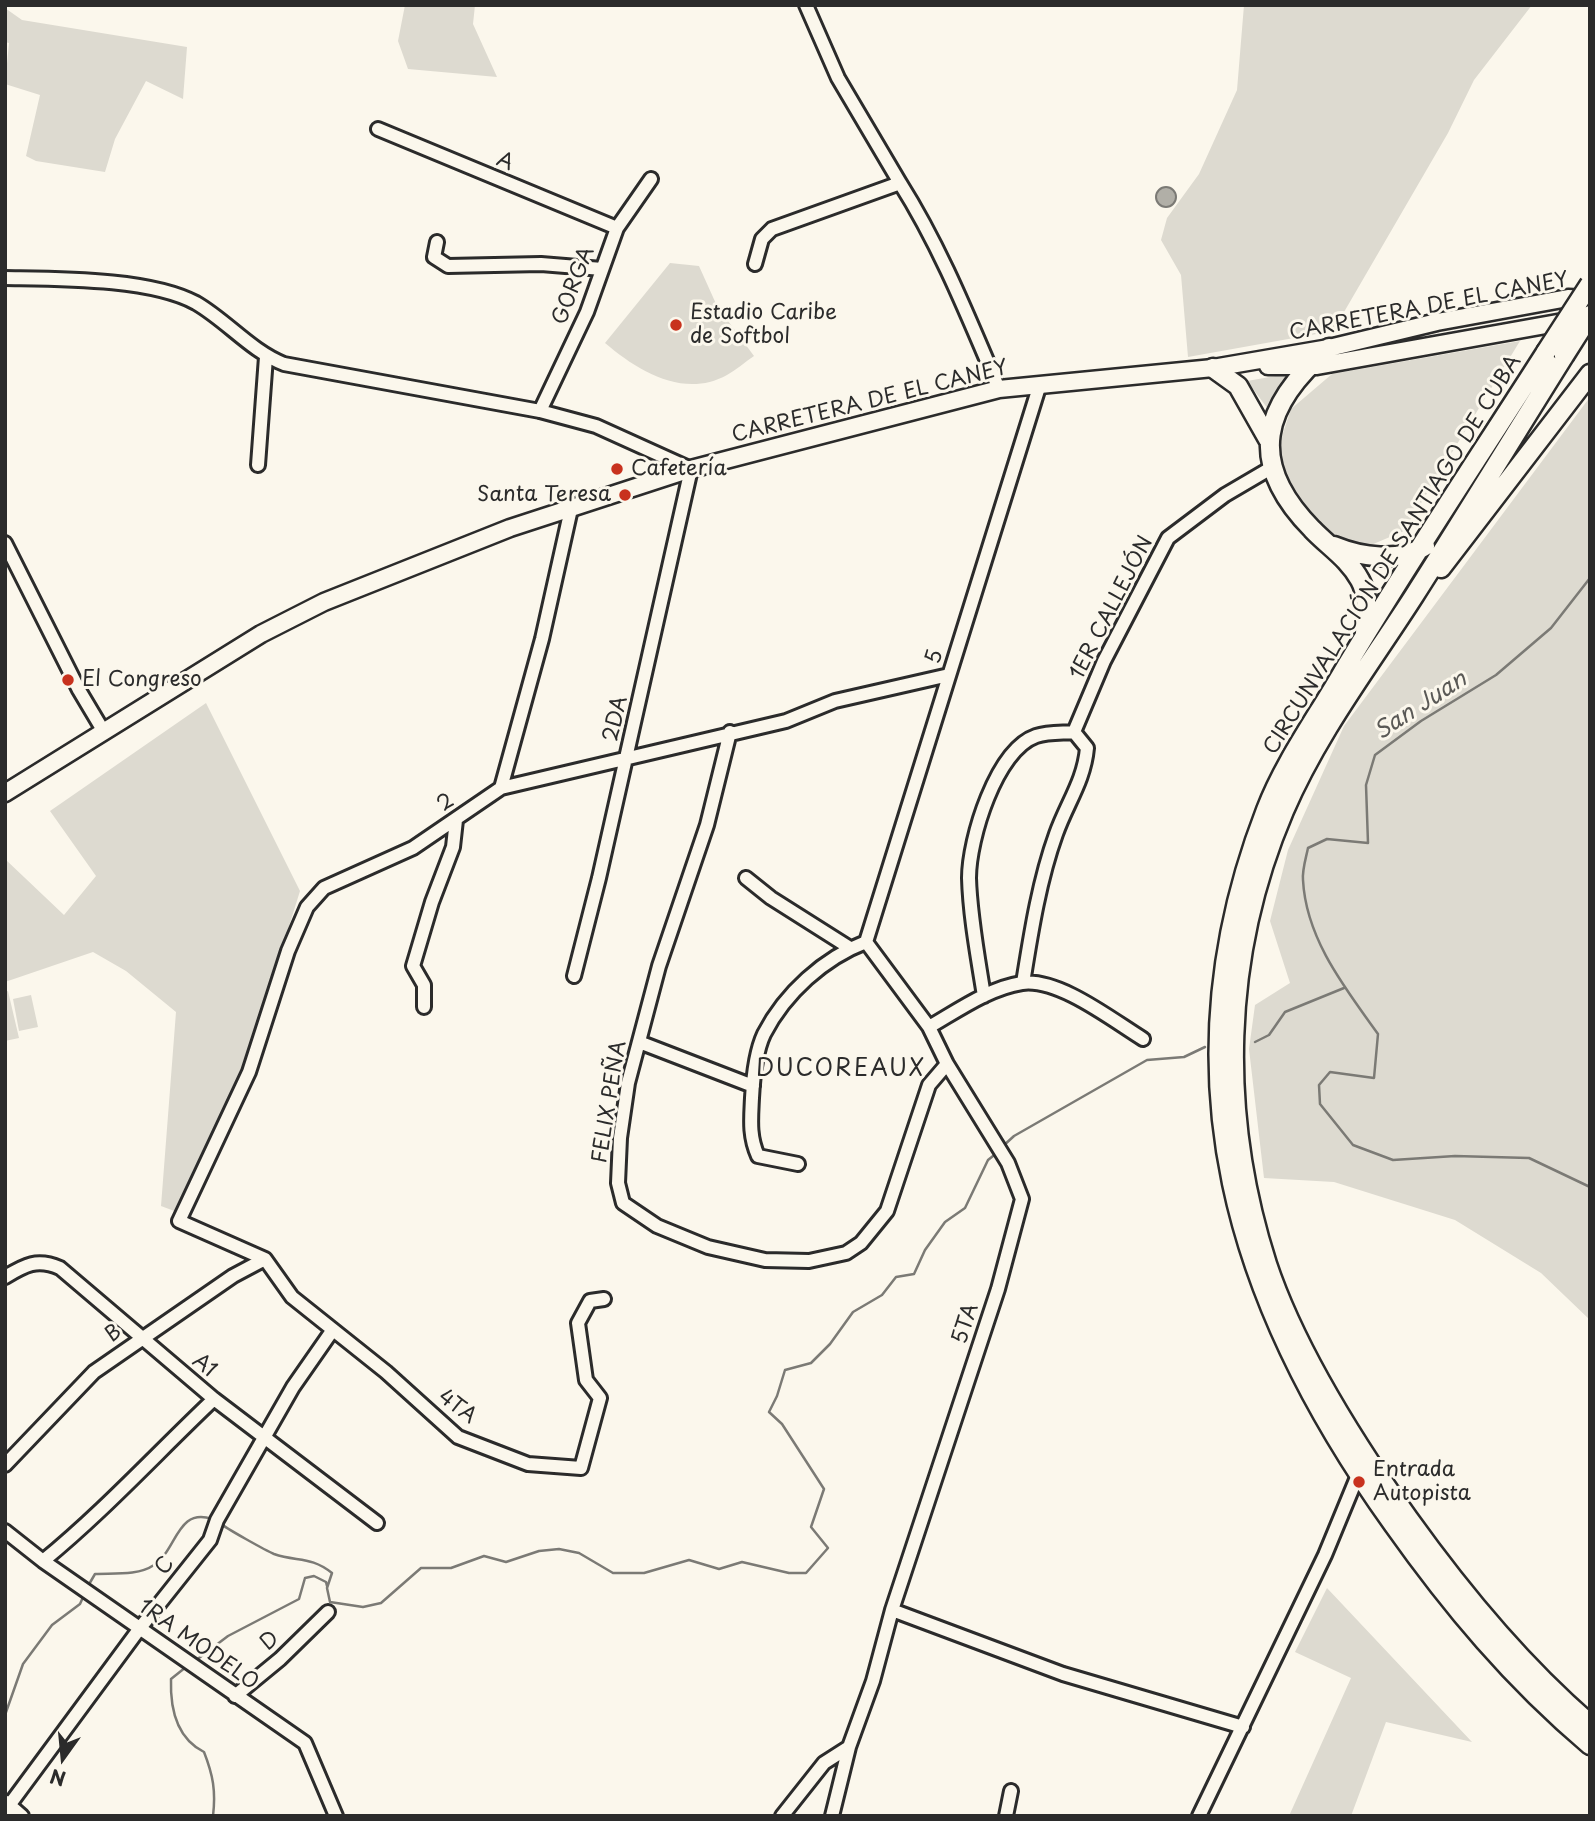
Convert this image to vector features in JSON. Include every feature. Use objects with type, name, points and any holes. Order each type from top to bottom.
[{"type":"highway","name":"CIRCUNVALACIÓN DE SANTIAGO DE CUBA","points":[[1590,284],[1365,636],[1267,805],[1232,925],[1217,1064],[1220,1119],[1235,1207],[1256,1276],[1282,1339],[1367,1473],[1483,1643],[1590,1745]]},
{"type":"highway","name":"CIRCUNVALACIÓN DE SANTIAGO DE CUBA","points":[[1590,316],[1347,698],[1285,809],[1253,900],[1233,1026],[1233,1079],[1240,1155],[1268,1267],[1294,1327],[1367,1473],[1498,1634],[1590,1724]]},
{"type":"highway","points":[[1329,348],[1279,408],[1268,439],[1270,468],[1293,507],[1352,568],[1364,589],[1365,636]]},
{"type":"highway","points":[[1213,368],[1238,386],[1268,439]]},
{"type":"highway","points":[[1414,596],[1451,559],[1590,374]]},
{"type":"highway","points":[[1331,544],[1353,554],[1395,556],[1420,549],[1462,519]]},
{"type":"highway","points":[[1395,556],[1415,545],[1433,528]]},
{"type":"main road","name":"CARRETERA DE EL CANEY","points":[[5,793],[261,634],[324,602],[498,532],[691,469],[999,389],[1234,365],[1329,348],[1437,322],[1567,298],[1590,299]]},
{"type":"main road","name":"CARRETERA DE EL CANEY","points":[[1234,365],[1312,367],[1590,316]]},
{"type":"street","points":[[806,5],[838,78],[921,217],[959,295],[999,389]]},
{"type":"street","name":"A","points":[[378,129],[617,229]]},
{"type":"street","name":"GORGA","points":[[540,411],[587,312],[617,229],[651,179]]},
{"type":"street","points":[[755,264],[762,239],[772,229],[900,183]]},
{"type":"street","points":[[437,242],[434,257],[449,266],[541,264],[602,269]]},
{"type":"street","points":[[5,291],[7,278],[116,284],[174,293],[197,304],[267,357],[310,371],[540,411],[596,426],[691,469]]},
{"type":"street","points":[[258,465],[267,357]]},
{"type":"street","name":"5","points":[[866,942],[1040,384]]},
{"type":"street","name":"1ER CALLEJÓN","points":[[1074,732],[1141,585],[1168,538],[1225,495],[1270,468]]},
{"type":"street","name":"2DA","points":[[574,976],[627,758],[691,469]]},
{"type":"street","points":[[501,788],[542,639],[571,509]]},
{"type":"street","points":[[5,542],[79,690],[104,732]]},
{"type":"street","name":"2","points":[[265,1259],[179,1221],[249,1072],[288,951],[307,907],[324,888],[413,848],[501,788],[786,720],[835,701],[949,676]]},
{"type":"street","name":"FELIX PEÑA","points":[[730,732],[707,825],[659,966],[639,1042],[620,1138],[618,1184],[623,1203],[657,1226],[708,1247],[765,1260],[829,1258],[846,1254],[861,1243],[887,1212],[929,1085],[947,1064]]},
{"type":"street","points":[[984,996],[969,877],[972,852],[989,795],[1010,756],[1021,744],[1036,736],[1074,732],[1087,748],[1084,773],[1055,836],[1032,928],[1023,983]]},
{"type":"street","points":[[424,1007],[424,985],[413,966],[432,902],[453,847],[456,820]]},
{"type":"street","points":[[746,878],[771,898],[850,948]]},
{"type":"street","points":[[798,1164],[758,1156],[750,1131],[753,1086],[763,1035],[801,984],[828,961],[866,942]]},
{"type":"street","name":"5TA","points":[[832,1816],[849,1746],[873,1681],[892,1610],[1014,1232],[1022,1199],[1008,1163],[947,1064],[929,1027],[866,942]]},
{"type":"street","points":[[929,1027],[984,996],[1023,983],[1064,990],[1143,1039]]},
{"type":"street","points":[[639,1042],[753,1086]]},
{"type":"street","name":"4TA","points":[[265,1259],[292,1297],[458,1437],[528,1464],[580,1468],[600,1398],[586,1380],[578,1323],[590,1301],[604,1299]]},
{"type":"street","name":"B","points":[[5,1465],[94,1372],[233,1276],[265,1259]]},
{"type":"street","name":"A1","points":[[5,1278],[27,1263],[47,1262],[60,1268],[140,1339],[214,1399],[377,1523]]},
{"type":"street","name":"C","points":[[7,1806],[140,1628],[210,1540],[217,1520],[263,1438],[293,1387],[332,1331]]},
{"type":"street","points":[[43,1561],[97,1517],[142,1467],[214,1399]]},
{"type":"street","points":[[1199,1816],[1367,1473]]},
{"type":"street","name":"1RA MODELO","points":[[5,1531],[43,1561],[305,1743],[336,1816]]},
{"type":"street","points":[[892,1610],[1063,1674],[1243,1727]]},
{"type":"street","name":"D","points":[[235,1696],[279,1660],[328,1612]]},
{"type":"street","points":[[782,1816],[824,1763],[849,1746]]},
{"type":"street","points":[[1006,1816],[1011,1791]]},
{"type":"street","points":[[7,1806],[22,1816]]},
{"type":"shaded area","points":[[405,5],[475,5],[473,24],[497,77],[408,69],[398,41]]},
{"type":"shaded area","points":[[1244,5],[1532,5],[1474,80],[1448,133],[1333,331],[1188,357],[1181,275],[1161,240],[1167,218],[1199,174],[1237,90]]},
{"type":"shaded area","points":[[5,8],[22,20],[187,47],[183,99],[146,81],[115,139],[105,172],[36,161],[26,156],[40,95],[5,84],[9,43],[5,42]]},
{"type":"shaded area","points":[[1162,187],[1170,187],[1176,197],[1170,207],[1162,207],[1156,201],[1156,193]]},
{"type":"shaded area","name":"Estadio Caribe de Softbol","points":[[670,263],[699,266],[717,306],[754,356],[727,375],[711,382],[678,383],[662,378],[632,363],[605,343]]},
{"type":"shaded area","points":[[1520,341],[1404,531],[1371,545],[1334,539],[1309,519],[1286,482],[1278,448],[1291,409],[1332,374]]},
{"type":"shaded area","points":[[1287,374],[1268,409],[1247,381]]},
{"type":"shaded area","points":[[1590,397],[1590,1320],[1541,1273],[1455,1220],[1334,1182],[1264,1178],[1249,1049],[1255,1005],[1290,983],[1270,921],[1288,850],[1344,726]]},
{"type":"shaded area","points":[[206,703],[300,891],[244,1070],[177,1212],[161,1206],[176,1012],[126,971],[93,952],[5,982],[5,859],[64,915],[96,876],[50,811]]},
{"type":"shaded area","points":[[8,991],[19,1038],[5,1041],[5,992]]},
{"type":"shaded area","points":[[31,995],[38,1027],[19,1031],[13,999]]},
{"type":"shaded area","points":[[1327,1588],[1472,1742],[1386,1722],[1351,1816],[1289,1816],[1351,1678],[1295,1652]]},
{"type":"waterway","name":"San Juan","points":[[1590,578],[1551,628],[1496,675],[1421,721],[1375,755],[1366,785],[1368,843],[1327,839],[1308,848],[1303,876],[1306,902],[1319,943],[1341,981],[1378,1034],[1374,1078],[1330,1072],[1319,1085],[1320,1104],[1353,1145],[1393,1160],[1455,1156],[1529,1158],[1590,1187]]},
{"type":"waterway","points":[[1255,1042],[1269,1035],[1285,1012],[1344,988]]},
{"type":"waterway","points":[[1002,1147],[1014,1136],[1147,1060],[1184,1057],[1205,1047]]},
{"type":"waterway","points":[[220,1523],[274,1554],[324,1568],[332,1573],[327,1588],[330,1602],[363,1607],[381,1603],[421,1568],[451,1568],[484,1556],[506,1562],[539,1551],[559,1549],[579,1553],[613,1573],[644,1573],[689,1560],[719,1569],[742,1562],[789,1573],[806,1573],[828,1548],[811,1527],[824,1489],[782,1424],[769,1412],[785,1370],[811,1363],[830,1344],[853,1312],[882,1295],[896,1277],[914,1274],[925,1250],[945,1222],[965,1208],[988,1160],[998,1152]]},
{"type":"waterway","points":[[88,1586],[95,1574],[148,1569],[162,1558],[184,1524],[200,1517],[212,1519]]},
{"type":"waterway","points":[[195,1661],[228,1636],[299,1599],[305,1578],[314,1576],[326,1582],[327,1586]]},
{"type":"waterway","points":[[5,1715],[23,1664],[52,1625],[80,1604],[84,1595]]},
{"type":"waterway","points":[[186,1667],[171,1679],[172,1701],[181,1731],[204,1752],[210,1768],[213,1816]]},
{"type":"place","name":"Estadio Caribe de Softbol","points":[[676,325]]},
{"type":"place","name":"Cafetería","points":[[617,469]]},
{"type":"place","name":"Santa Teresa","points":[[625,495]]},
{"type":"place","name":"El Congreso","points":[[68,680]]},
{"type":"place","name":"Entrada Autopista","points":[[1359,1482]]},
{"type":"district","name":"DUCOREAUX","points":[[841,1070]]}]
